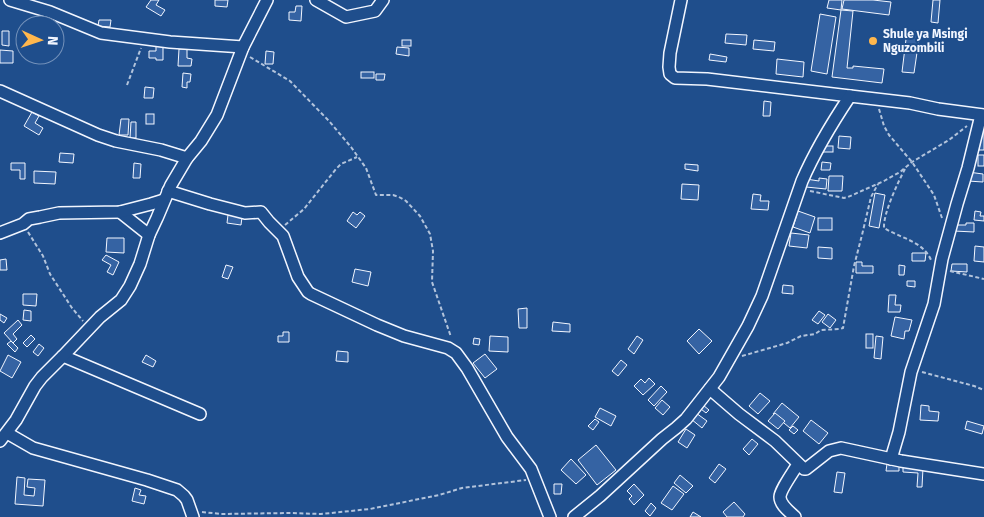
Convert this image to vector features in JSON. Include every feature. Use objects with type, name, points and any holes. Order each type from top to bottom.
[{"type":"street","points":[[10,0],[50,12],[101,33],[242,50]]},
{"type":"street","points":[[193,517],[184,496],[170,487],[32,448],[3,437],[16,420],[35,386],[47,370],[100,317],[121,300],[130,286],[166,195],[186,158],[201,141],[217,115],[242,50],[266,0]]},
{"type":"street","points":[[316,0],[346,17],[375,11],[383,0]]},
{"type":"street","points":[[682,0],[669,64],[669,70],[675,78],[707,79],[878,99],[982,116],[957,204],[936,266],[934,304],[913,366],[899,432],[891,458]]},
{"type":"street","points":[[0,90],[98,135],[186,158]]},
{"type":"street","points":[[574,517],[676,428],[719,377],[753,317],[762,296],[808,166],[826,132],[850,96]]},
{"type":"street","points":[[0,233],[23,224],[30,219],[59,214],[120,212],[151,204],[166,195],[245,213],[261,212],[283,236],[298,276],[308,292],[377,325],[404,336],[448,348],[456,353],[467,368],[506,437],[527,463],[536,479],[550,517]]},
{"type":"street","points":[[120,212],[149,235]]},
{"type":"street","points":[[63,356],[200,414]]},
{"type":"street","points":[[710,389],[775,441],[803,469],[806,469],[829,451],[842,448],[901,461],[984,474]]},
{"type":"street","points":[[795,517],[780,500],[780,496],[798,464]]},
{"type":"path","points":[[127,84],[145,39]]},
{"type":"path","points":[[242,50],[290,81],[329,121],[366,168],[376,195],[399,197],[420,216],[430,234],[433,251],[432,282],[456,353]]},
{"type":"path","points":[[878,99],[884,126],[934,194],[943,220]]},
{"type":"path","points":[[799,188],[846,198],[900,172],[982,116]]},
{"type":"path","points":[[279,232],[304,209],[341,164],[356,157]]},
{"type":"path","points":[[906,167],[884,220],[884,228],[916,243],[929,255],[936,266],[984,279]]},
{"type":"path","points":[[730,360],[787,343],[801,336],[815,334],[821,330],[843,328],[854,266],[872,197],[878,184]]},
{"type":"path","points":[[23,224],[43,256],[55,282],[72,308],[89,328]]},
{"type":"path","points":[[913,366],[921,371],[984,390]]},
{"type":"path","points":[[189,504],[200,512],[211,513],[321,514],[370,509],[439,495],[462,488],[536,479]]},
{"type":"building","points":[[151,0],[159,0],[156,5],[165,10],[161,16],[146,7]]},
{"type":"building","points":[[215,0],[228,0],[227,7],[215,6]]},
{"type":"building","points":[[829,0],[842,0],[841,10],[827,8]]},
{"type":"building","points":[[844,0],[891,2],[889,15],[842,9]]},
{"type":"building","points":[[933,0],[940,0],[938,23],[931,22]]},
{"type":"building","points":[[296,6],[302,6],[301,21],[289,20],[289,12],[295,12]]},
{"type":"building","points":[[841,10],[853,11],[847,68],[853,68],[853,66],[884,69],[882,83],[832,77]]},
{"type":"building","points":[[820,14],[836,17],[827,74],[811,71]]},
{"type":"building","points":[[99,20],[111,20],[110,27],[98,26]]},
{"type":"building","points":[[2,31],[9,31],[9,46],[2,45]]},
{"type":"building","points":[[907,31],[920,32],[914,73],[902,72]]},
{"type":"building","points":[[726,34],[747,35],[746,45],[725,43]]},
{"type":"building","points":[[402,40],[411,40],[411,46],[402,46]]},
{"type":"building","points":[[754,40],[775,42],[774,51],[753,49]]},
{"type":"building","points":[[156,46],[163,46],[163,60],[149,58],[149,51],[156,51]]},
{"type":"building","points":[[397,47],[409,48],[409,56],[396,54]]},
{"type":"building","points":[[179,49],[187,49],[187,58],[192,59],[191,66],[178,66]]},
{"type":"building","points":[[0,50],[13,51],[13,63],[0,63]]},
{"type":"building","points":[[266,51],[274,52],[273,64],[265,64]]},
{"type":"building","points":[[710,54],[727,57],[726,62],[709,60]]},
{"type":"building","points":[[777,59],[804,62],[803,77],[776,74]]},
{"type":"building","points":[[361,72],[374,72],[374,78],[361,78]]},
{"type":"building","points":[[183,73],[191,74],[190,82],[187,82],[187,88],[182,87]]},
{"type":"building","points":[[376,74],[385,74],[384,80],[376,80]]},
{"type":"building","points":[[145,87],[154,88],[153,98],[144,98]]},
{"type":"building","points":[[764,101],[771,102],[770,116],[763,116]]},
{"type":"building","points":[[32,112],[39,116],[35,123],[43,128],[39,135],[24,126]]},
{"type":"building","points":[[146,114],[154,114],[154,124],[146,124]]},
{"type":"building","points":[[121,119],[129,119],[128,135],[119,135]]},
{"type":"building","points":[[131,122],[136,122],[136,138],[130,138]]},
{"type":"building","points":[[982,131],[984,131],[984,150],[979,150]]},
{"type":"building","points":[[839,136],[851,137],[850,149],[838,148]]},
{"type":"building","points":[[822,146],[833,146],[833,152],[822,152]]},
{"type":"building","points":[[60,153],[74,154],[73,163],[59,162]]},
{"type":"building","points":[[978,155],[984,155],[984,166],[978,166]]},
{"type":"building","points":[[822,162],[831,163],[830,170],[821,170]]},
{"type":"building","points":[[11,163],[25,163],[25,179],[20,179],[20,170],[11,170]]},
{"type":"building","points":[[134,163],[141,164],[140,178],[133,178]]},
{"type":"building","points":[[685,164],[698,165],[698,171],[685,169]]},
{"type":"building","points":[[34,171],[56,172],[55,184],[34,183]]},
{"type":"building","points":[[968,172],[983,174],[983,182],[968,181]]},
{"type":"building","points":[[829,176],[843,176],[842,191],[828,191]]},
{"type":"building","points":[[819,178],[827,179],[826,189],[806,187],[806,179],[819,181]]},
{"type":"building","points":[[682,184],[699,185],[698,200],[681,199]]},
{"type":"building","points":[[875,193],[885,195],[879,228],[869,226]]},
{"type":"building","points":[[753,194],[761,195],[760,201],[769,201],[768,210],[751,209]]},
{"type":"building","points":[[798,211],[815,217],[810,233],[793,227]]},
{"type":"building","points":[[975,211],[981,212],[980,216],[984,216],[984,221],[974,220]]},
{"type":"building","points":[[353,212],[357,215],[360,212],[365,216],[356,228],[347,221]]},
{"type":"building","points":[[228,215],[242,217],[241,225],[227,223]]},
{"type":"building","points":[[818,218],[832,218],[832,230],[818,230]]},
{"type":"building","points":[[966,223],[974,223],[974,232],[954,231],[955,225],[966,225]]},
{"type":"building","points":[[791,233],[809,235],[807,248],[789,246]]},
{"type":"building","points":[[107,238],[124,238],[124,253],[106,252]]},
{"type":"building","points":[[975,246],[984,247],[984,262],[974,261]]},
{"type":"building","points":[[818,247],[832,248],[832,259],[818,258]]},
{"type":"building","points":[[912,253],[926,253],[925,261],[912,261]]},
{"type":"building","points":[[106,255],[119,262],[113,275],[107,272],[111,265],[102,260]]},
{"type":"building","points":[[6,259],[7,270],[0,270],[0,260]]},
{"type":"building","points":[[856,262],[862,262],[862,266],[873,266],[873,273],[856,273]]},
{"type":"building","points":[[952,264],[967,264],[967,272],[951,271]]},
{"type":"building","points":[[226,265],[233,267],[228,279],[222,277]]},
{"type":"building","points":[[899,265],[905,266],[904,275],[899,275]]},
{"type":"building","points":[[355,269],[371,272],[368,286],[352,282]]},
{"type":"building","points":[[907,281],[915,281],[915,287],[907,286]]},
{"type":"building","points":[[783,285],[793,286],[793,294],[782,293]]},
{"type":"building","points":[[23,294],[37,294],[36,306],[23,305]]},
{"type":"building","points":[[889,295],[896,295],[895,305],[901,305],[900,312],[888,312]]},
{"type":"building","points":[[527,308],[527,328],[519,328],[518,309]]},
{"type":"building","points":[[24,310],[31,311],[31,321],[23,320]]},
{"type":"building","points":[[819,311],[825,315],[818,324],[812,320]]},
{"type":"building","points":[[0,314],[7,318],[4,323],[0,320]]},
{"type":"building","points":[[828,314],[836,320],[830,328],[822,322]]},
{"type":"building","points":[[895,317],[912,320],[909,331],[905,331],[904,339],[891,336]]},
{"type":"building","points":[[18,320],[22,325],[13,334],[17,339],[13,343],[4,333]]},
{"type":"building","points":[[553,322],[570,324],[570,332],[552,331]]},
{"type":"building","points":[[699,329],[712,341],[699,354],[687,341]]},
{"type":"building","points":[[283,332],[289,332],[289,342],[278,342],[278,336],[283,336]]},
{"type":"building","points":[[866,334],[873,334],[873,348],[866,348]]},
{"type":"building","points":[[31,335],[35,339],[27,347],[23,343]]},
{"type":"building","points":[[490,336],[508,337],[508,352],[489,351]]},
{"type":"building","points":[[637,336],[643,340],[634,354],[628,349]]},
{"type":"building","points":[[876,336],[883,337],[881,359],[874,358]]},
{"type":"building","points":[[474,338],[480,339],[479,345],[473,344]]},
{"type":"building","points":[[11,341],[18,348],[15,352],[7,344]]},
{"type":"building","points":[[39,344],[44,348],[38,356],[33,352]]},
{"type":"building","points":[[337,351],[348,352],[348,362],[336,361]]},
{"type":"building","points":[[485,354],[497,369],[485,378],[473,363]]},
{"type":"building","points":[[8,355],[21,362],[12,378],[0,371]]},
{"type":"building","points":[[146,355],[156,361],[153,367],[142,362]]},
{"type":"building","points":[[621,360],[627,365],[618,376],[612,371]]},
{"type":"building","points":[[649,378],[655,384],[643,395],[634,386],[641,379],[645,383]]},
{"type":"building","points":[[661,386],[667,392],[654,406],[648,400]]},
{"type":"building","points":[[760,393],[770,401],[758,414],[749,406]]},
{"type":"building","points":[[662,400],[670,407],[663,415],[655,408]]},
{"type":"building","points":[[782,403],[799,417],[790,428],[773,414]]},
{"type":"building","points":[[703,405],[709,410],[706,413],[701,409]]},
{"type":"building","points":[[921,405],[929,406],[929,411],[939,412],[938,421],[920,420]]},
{"type":"building","points":[[600,408],[616,416],[611,426],[595,417]]},
{"type":"building","points":[[696,413],[707,421],[702,428],[691,419]]},
{"type":"building","points":[[775,413],[785,421],[778,429],[768,421]]},
{"type":"building","points":[[595,419],[599,422],[593,430],[588,426]]},
{"type":"building","points":[[811,420],[828,433],[819,444],[803,431]]},
{"type":"building","points":[[967,421],[984,426],[982,434],[965,429]]},
{"type":"building","points":[[793,426],[798,430],[794,434],[789,430]]},
{"type":"building","points":[[686,429],[695,435],[687,448],[678,442]]},
{"type":"building","points":[[752,439],[758,444],[749,455],[743,449]]},
{"type":"building","points":[[596,445],[616,470],[597,485],[578,460]]},
{"type":"building","points":[[571,459],[586,475],[576,484],[561,470]]},
{"type":"building","points":[[719,464],[726,469],[715,483],[709,478]]},
{"type":"building","points":[[887,464],[899,465],[899,471],[886,471]]},
{"type":"building","points":[[903,467],[923,468],[922,487],[917,487],[918,473],[903,472]]},
{"type":"building","points":[[837,472],[845,473],[842,493],[834,492]]},
{"type":"building","points":[[680,475],[693,486],[686,493],[674,483]]},
{"type":"building","points":[[17,477],[25,478],[24,495],[34,496],[35,488],[27,487],[28,479],[45,480],[43,506],[15,504]]},
{"type":"building","points":[[554,484],[562,484],[561,494],[554,494]]},
{"type":"building","points":[[634,484],[644,495],[634,505],[629,499],[632,496],[627,491]]},
{"type":"building","points":[[673,486],[684,494],[672,510],[661,503]]},
{"type":"building","points":[[135,488],[141,490],[139,495],[146,496],[144,504],[132,501]]},
{"type":"building","points":[[734,502],[745,514],[743,517],[727,517],[723,512]]},
{"type":"building","points":[[651,503],[656,508],[650,516],[645,511]]},
{"type":"building","points":[[693,512],[701,517],[690,517]]},
{"type":"place","name":"Shule ya Msingi Nguzombili","points":[[873,41]]}]
